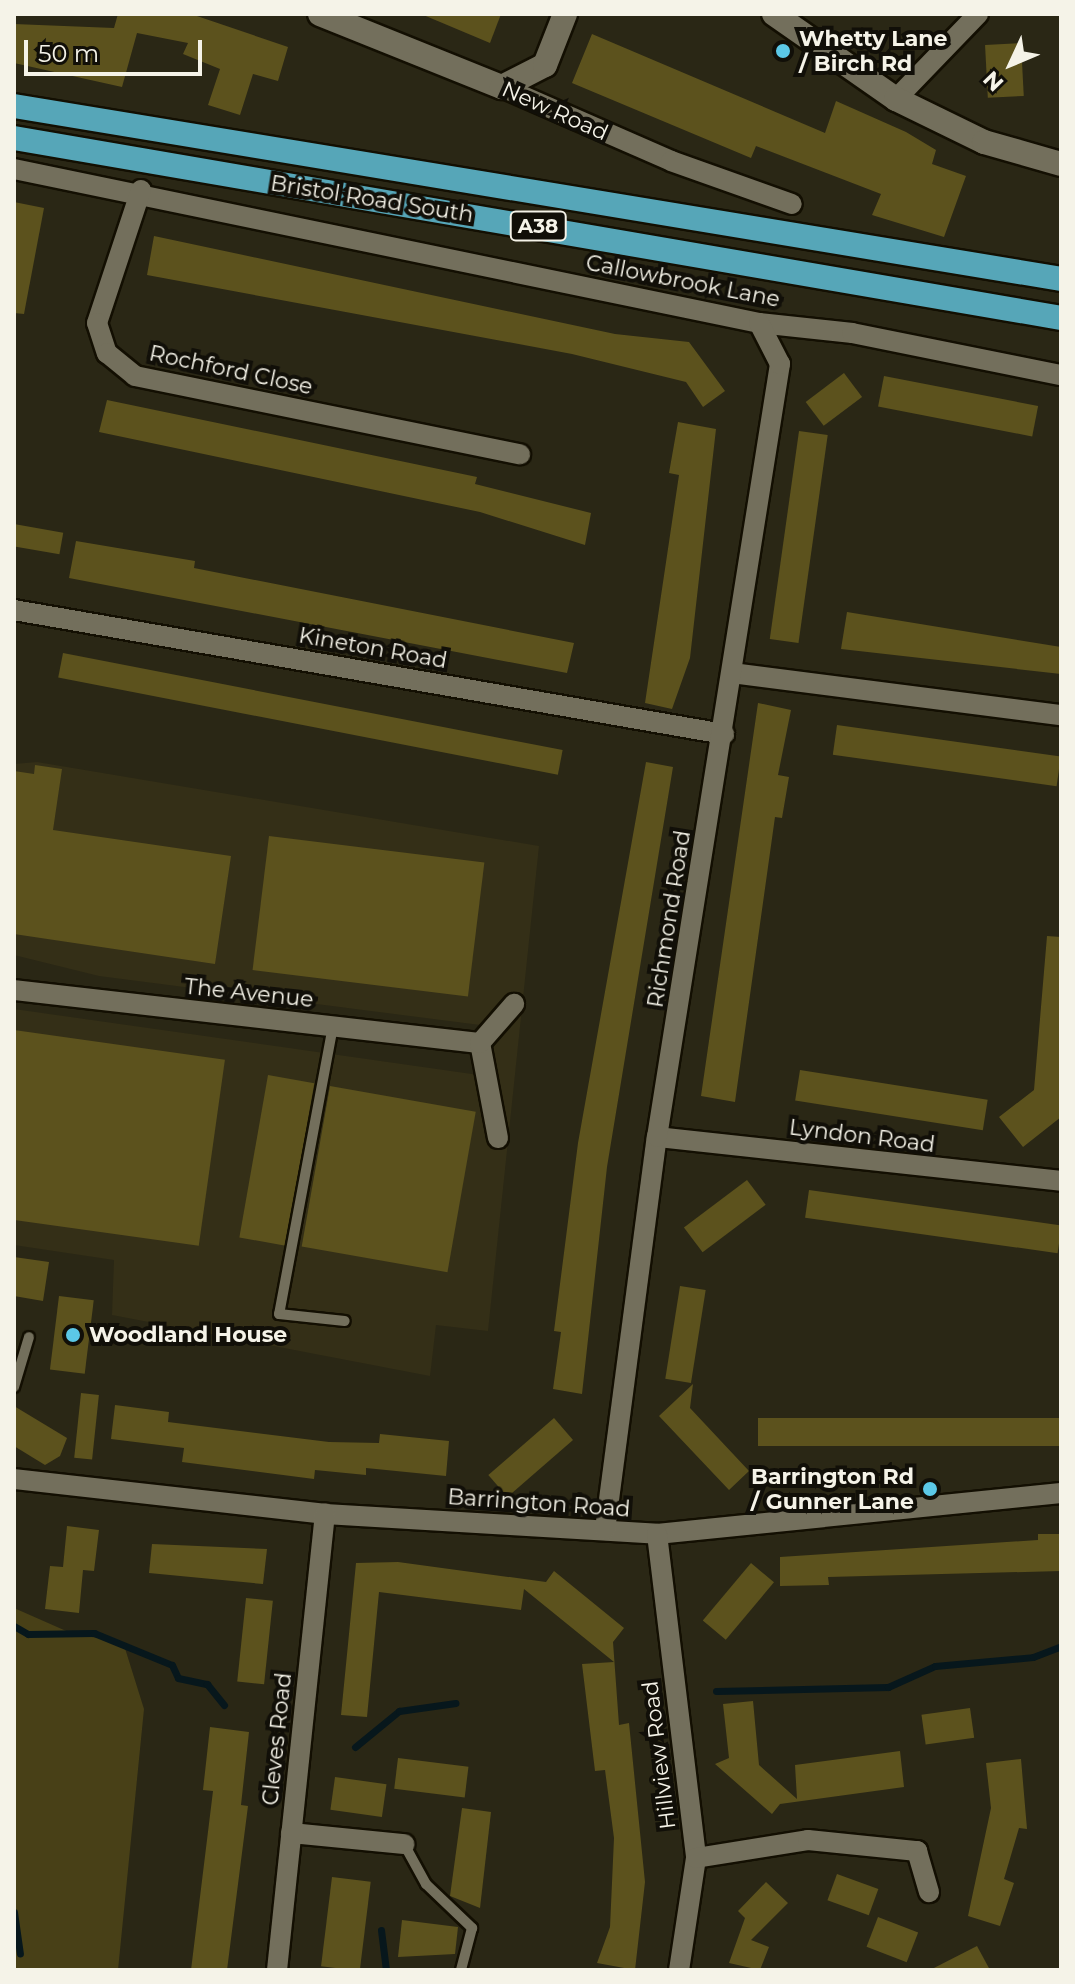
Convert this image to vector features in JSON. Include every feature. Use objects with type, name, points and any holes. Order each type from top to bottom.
[{"type":"highway","name":"Bristol Road South","points":[[14,106],[1061,279]]},
{"type":"highway","name":"Bristol Road South","points":[[14,138],[1061,318]]},
{"type":"street","name":"New Road","points":[[320,14],[502,87],[671,161],[792,204]]},
{"type":"street","points":[[502,87],[545,65],[565,14]]},
{"type":"street","points":[[774,14],[896,99],[984,142],[1061,164]]},
{"type":"street","points":[[896,99],[978,14]]},
{"type":"street","name":"Callowbrook Lane","points":[[14,169],[141,190],[759,323],[852,333],[1061,375]]},
{"type":"street","name":"Rochford Close","points":[[141,190],[97,323],[107,353],[135,376],[520,454]]},
{"type":"street","name":"Richmond Road","points":[[605,1530],[657,1137],[724,734],[780,364],[759,323]]},
{"type":"street","name":"Kineton Road","points":[[14,610],[724,734]]},
{"type":"street","points":[[732,673],[1061,715]]},
{"type":"street","name":"The Avenue","points":[[14,990],[480,1043]]},
{"type":"street","points":[[498,1138],[480,1043],[514,1004]]},
{"type":"street","name":"Lyndon Road","points":[[657,1137],[1061,1181]]},
{"type":"street","name":"Barrington Road","points":[[14,1479],[325,1514],[657,1534],[1061,1493]]},
{"type":"street","name":"Cleves Road","points":[[277,1970],[325,1514]]},
{"type":"street","name":"Hillview Road","points":[[657,1534],[696,1858],[679,1970]]},
{"type":"street","points":[[291,1833],[404,1844]]},
{"type":"street","points":[[696,1858],[808,1840],[917,1851],[929,1892]]},
{"type":"lane","points":[[333,1026],[279,1314],[345,1321]]},
{"type":"lane","points":[[14,1387],[29,1337]]},
{"type":"lane","points":[[404,1844],[426,1884],[472,1928],[461,1970]]},
{"type":"shaded area","points":[[37,762],[539,846],[488,1331],[436,1325],[430,1376],[112,1315],[114,1260],[14,1245],[14,1009],[486,1076],[488,1026],[99,976],[14,955],[14,764]]},
{"type":"shaded area","points":[[14,1608],[73,1634],[123,1642],[144,1709],[118,1970],[14,1970]]},
{"type":"building","points":[[118,14],[191,14],[288,47],[278,81],[253,74],[240,115],[208,105],[220,69],[183,54],[188,43],[137,33],[122,87],[14,63],[14,24],[114,28]]},
{"type":"building","points":[[421,14],[501,14],[490,43]]},
{"type":"building","points":[[592,34],[825,133],[836,101],[906,132],[936,150],[932,164],[966,176],[944,237],[872,215],[881,194],[756,146],[751,158],[572,83]]},
{"type":"building","points":[[1021,43],[1024,96],[988,98],[985,45]]},
{"type":"building","points":[[14,202],[44,208],[24,314],[14,313]]},
{"type":"building","points":[[154,236],[615,334],[689,342],[725,391],[703,407],[686,382],[572,354],[147,275]]},
{"type":"building","points":[[844,373],[862,397],[824,426],[806,402]]},
{"type":"building","points":[[884,376],[1038,406],[1032,436],[878,406]]},
{"type":"building","points":[[107,400],[477,477],[475,484],[591,513],[585,545],[480,512],[99,432]]},
{"type":"building","points":[[678,422],[716,429],[690,658],[672,709],[645,703],[679,475],[669,473]]},
{"type":"building","points":[[799,431],[828,435],[798,643],[770,639]]},
{"type":"building","points":[[14,524],[63,533],[59,554],[14,546]]},
{"type":"building","points":[[76,541],[195,561],[194,568],[574,643],[567,673],[69,578]]},
{"type":"building","points":[[847,612],[1061,647],[1061,674],[841,649]]},
{"type":"building","points":[[63,653],[563,750],[558,775],[58,678]]},
{"type":"building","points":[[758,703],[791,710],[778,775],[789,777],[782,818],[775,817],[735,1102],[701,1096]]},
{"type":"building","points":[[837,725],[1061,756],[1057,786],[833,755]]},
{"type":"building","points":[[646,762],[673,767],[607,1167],[582,1394],[553,1389],[561,1332],[554,1331],[578,1143]]},
{"type":"building","points":[[35,765],[62,769],[53,830],[231,856],[215,964],[14,934],[14,771],[34,774]]},
{"type":"building","points":[[269,836],[484,862],[468,996],[253,970]]},
{"type":"building","points":[[1047,936],[1061,937],[1061,1117],[1023,1147],[999,1117],[1034,1090]]},
{"type":"building","points":[[14,1030],[225,1060],[199,1246],[14,1220]]},
{"type":"building","points":[[800,1070],[988,1100],[983,1130],[795,1101]]},
{"type":"building","points":[[268,1075],[314,1083],[286,1246],[239,1237]]},
{"type":"building","points":[[330,1086],[476,1112],[447,1272],[302,1247]]},
{"type":"building","points":[[747,1180],[766,1205],[703,1252],[684,1228]]},
{"type":"building","points":[[809,1190],[1061,1225],[1058,1253],[805,1218]]},
{"type":"building","points":[[14,1257],[49,1262],[43,1301],[14,1296]]},
{"type":"building","points":[[680,1286],[706,1290],[691,1383],[665,1379]]},
{"type":"building","name":"Woodland House","points":[[59,1296],[94,1300],[85,1374],[50,1369]]},
{"type":"building","points":[[693,1384],[690,1408],[749,1471],[729,1490],[659,1416]]},
{"type":"building","points":[[81,1393],[99,1395],[92,1460],[74,1458]]},
{"type":"building","points":[[115,1405],[169,1412],[168,1422],[329,1442],[379,1443],[380,1434],[449,1441],[446,1476],[366,1468],[366,1475],[315,1470],[314,1479],[182,1462],[184,1448],[111,1439]]},
{"type":"building","points":[[14,1406],[67,1438],[60,1456],[45,1465],[14,1446]]},
{"type":"building","points":[[554,1418],[573,1440],[507,1497],[488,1475]]},
{"type":"building","points":[[758,1418],[1061,1418],[1061,1446],[758,1446]]},
{"type":"building","points":[[67,1526],[99,1530],[94,1571],[83,1570],[79,1613],[45,1609],[50,1566],[63,1567]]},
{"type":"building","points":[[1038,1534],[1061,1534],[1061,1571],[828,1577],[829,1585],[780,1586],[780,1557],[1038,1540]]},
{"type":"building","points":[[152,1544],[267,1549],[263,1584],[149,1573]]},
{"type":"building","points":[[398,1562],[546,1582],[554,1571],[624,1628],[613,1642],[619,1725],[629,1723],[645,1882],[635,1970],[597,1963],[610,1927],[614,1838],[605,1770],[595,1771],[582,1664],[614,1662],[524,1589],[521,1610],[379,1592],[367,1717],[341,1715],[356,1563]]},
{"type":"building","points":[[751,1563],[774,1582],[726,1640],[703,1620]]},
{"type":"building","points":[[246,1598],[273,1601],[264,1684],[237,1682]]},
{"type":"building","points":[[753,1701],[759,1765],[797,1799],[795,1765],[900,1751],[904,1787],[780,1804],[772,1814],[715,1764],[729,1758],[723,1704]]},
{"type":"building","points":[[970,1708],[974,1738],[926,1745],[921,1715]]},
{"type":"building","points":[[210,1727],[249,1732],[241,1805],[248,1806],[227,1970],[191,1970],[213,1791],[203,1790]]},
{"type":"building","points":[[398,1758],[468,1767],[465,1797],[394,1789]]},
{"type":"building","points":[[1021,1759],[1027,1829],[1019,1828],[1004,1879],[1014,1883],[1000,1926],[968,1916],[991,1808],[986,1763]]},
{"type":"building","points":[[335,1777],[386,1784],[382,1817],[330,1810]]},
{"type":"building","points":[[462,1808],[491,1812],[480,1908],[450,1896]]},
{"type":"building","points":[[837,1874],[878,1889],[869,1915],[827,1900]]},
{"type":"building","points":[[332,1877],[371,1882],[360,1970],[321,1966]]},
{"type":"building","points":[[766,1882],[788,1903],[751,1940],[769,1947],[760,1970],[729,1963],[745,1918],[738,1911]]},
{"type":"building","points":[[878,1917],[918,1932],[907,1962],[867,1947]]},
{"type":"building","points":[[402,1920],[458,1927],[455,1954],[398,1957]]},
{"type":"building","points":[[977,1946],[990,1970],[930,1970]]},
{"type":"waterway","points":[[14,1626],[28,1634],[94,1633],[172,1665],[178,1678],[207,1684],[224,1705]]},
{"type":"waterway","points":[[716,1691],[888,1687],[935,1666],[1033,1657],[1061,1646]]},
{"type":"waterway","points":[[355,1747],[399,1711],[455,1703]]},
{"type":"waterway","points":[[14,1912],[20,1954]]},
{"type":"waterway","points":[[381,1930],[386,1970]]},
{"type":"place","name":"Whetty Lane / Birch Rd","points":[[783,51]]},
{"type":"place","name":"Woodland House","points":[[73,1335]]},
{"type":"place","name":"Barrington Rd / Gunner Lane","points":[[930,1489]]}]
